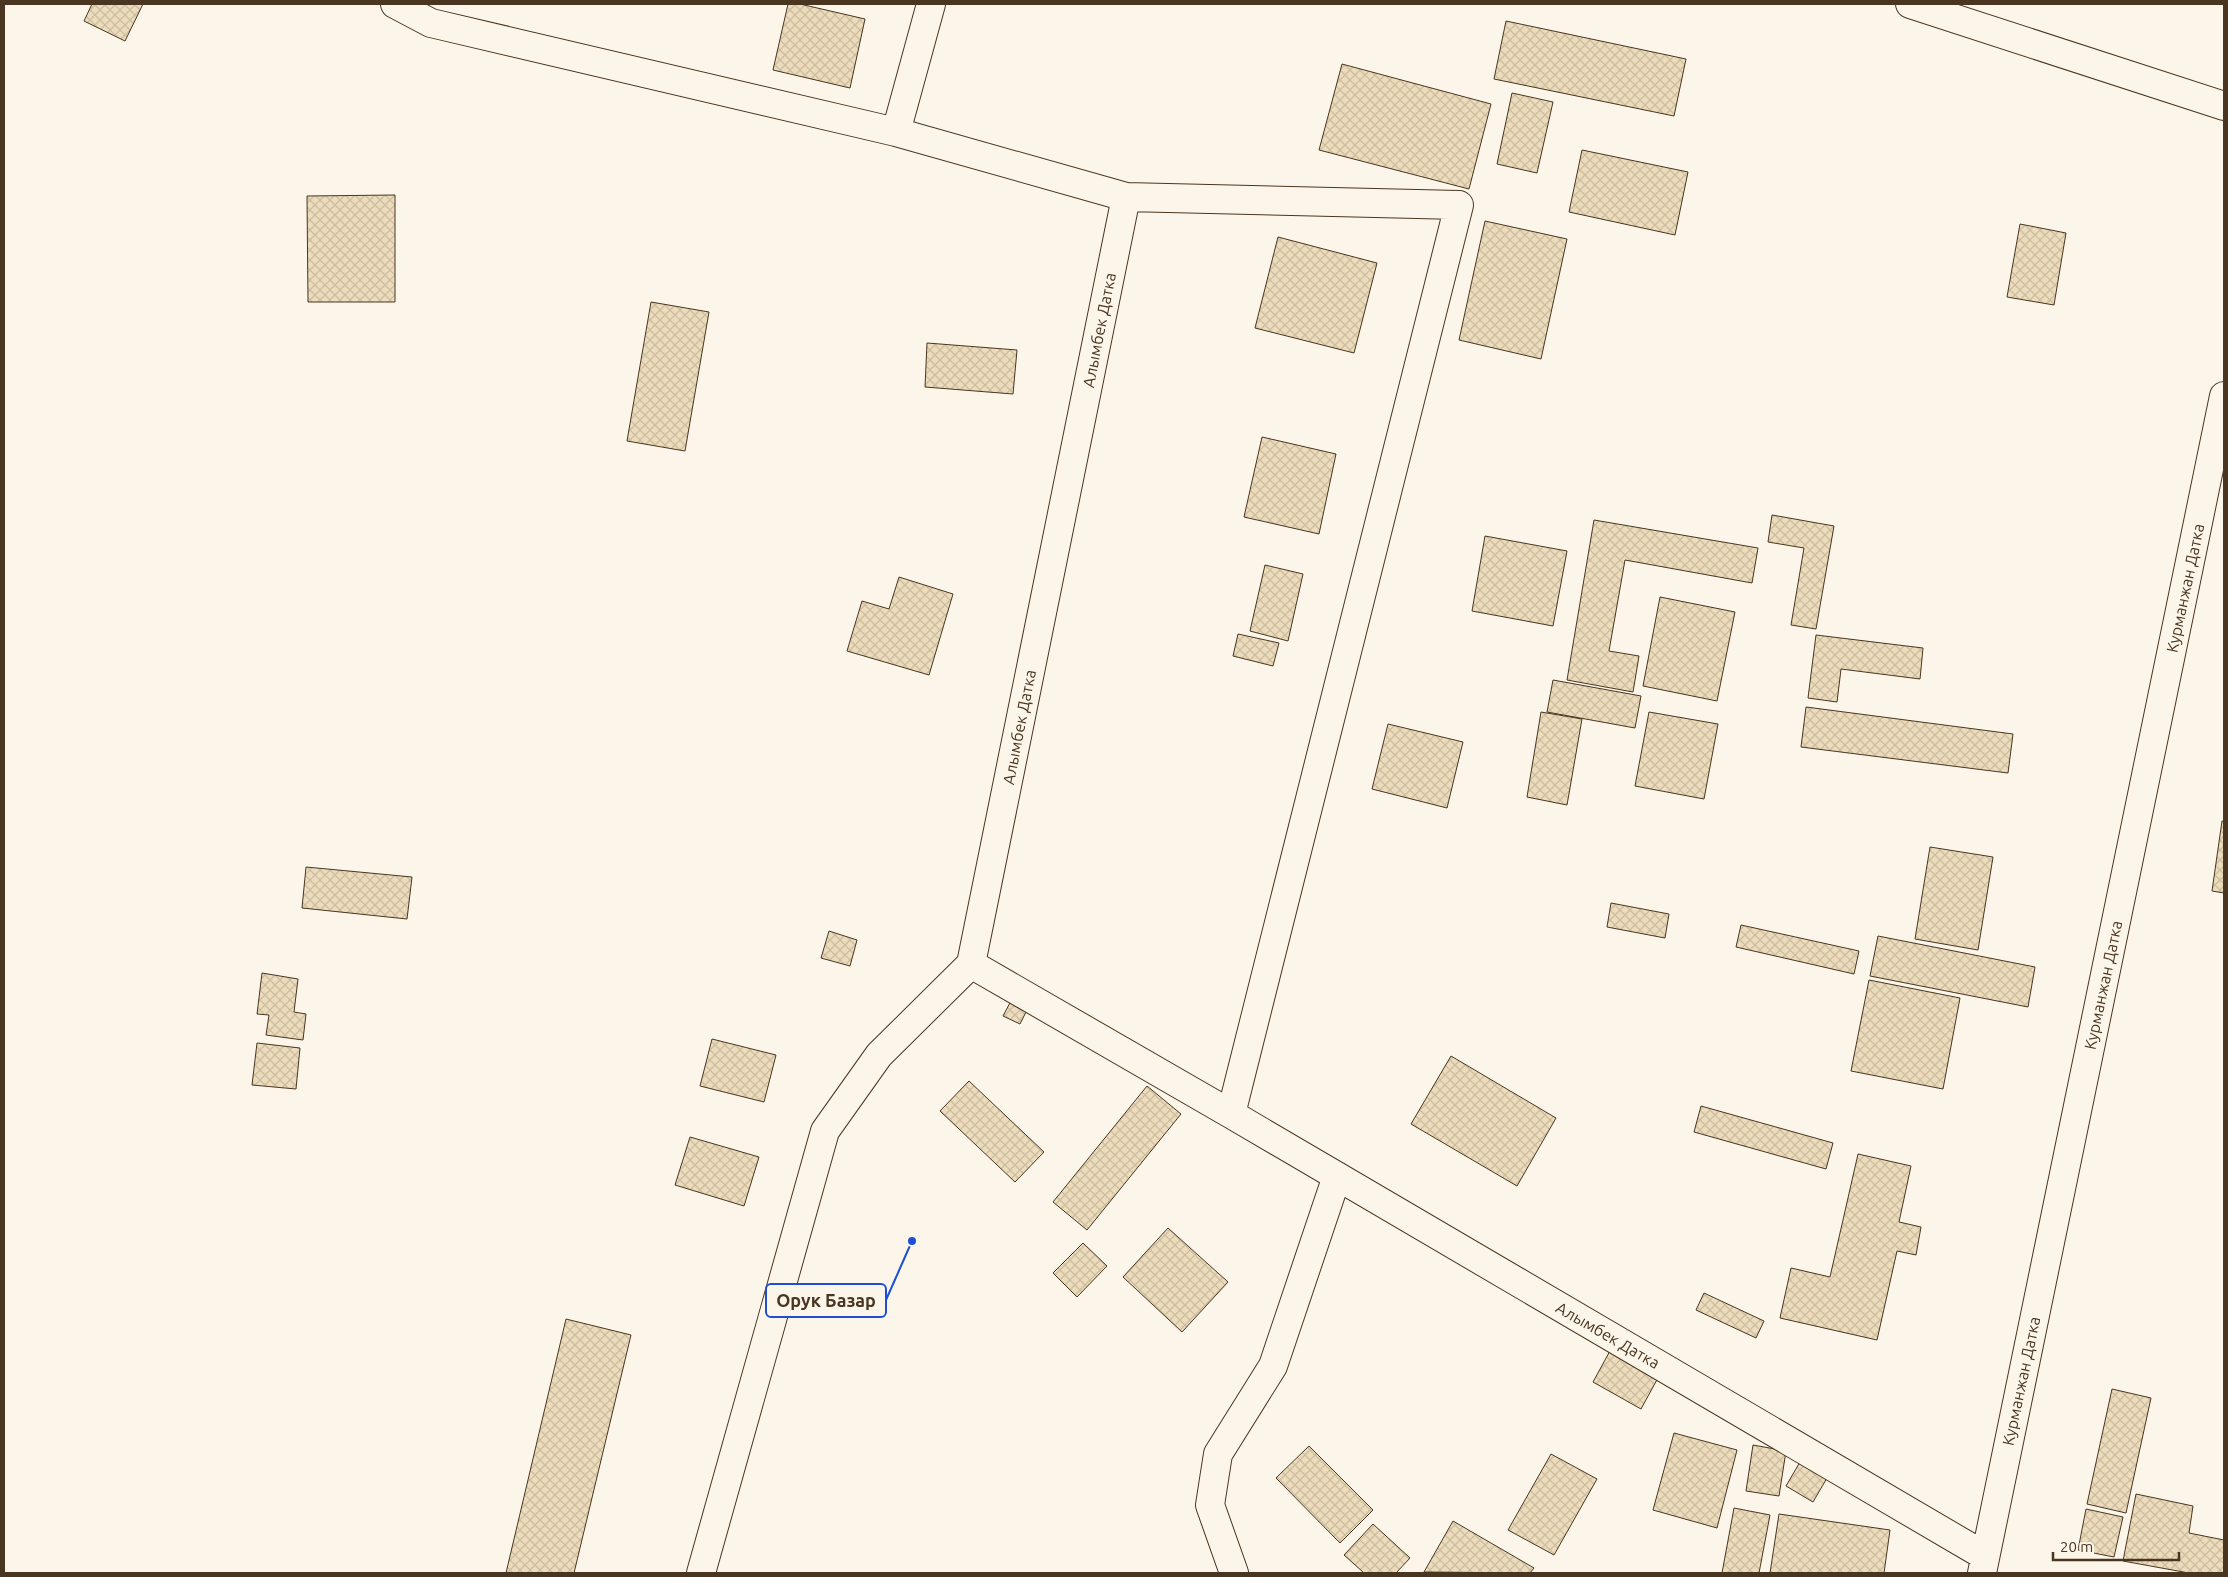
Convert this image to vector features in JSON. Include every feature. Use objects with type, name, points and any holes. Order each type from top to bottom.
[{"type":"street","points":[[395,4],[896,132],[1126,197],[1459,205],[1231,1114]]},
{"type":"street","points":[[896,132],[931,4]]},
{"type":"street","points":[[1910,4],[2224,106]]},
{"type":"street","name":"Алымбек Датка","points":[[1126,197],[971,964],[1337,1176],[1984,1565]]},
{"type":"street","name":"Курманжан Датка","points":[[1984,1565],[2224,396]]},
{"type":"street","points":[[701,1573],[825,1131],[879,1055],[971,964]]},
{"type":"street","points":[[1234,1573],[1210,1505],[1218,1454],[1273,1366],[1337,1176]]},
{"type":"building","points":[[92,4],[143,4],[125,41],[84,21]]},
{"type":"building","points":[[788,4],[800,4],[865,19],[850,88],[773,70]]},
{"type":"building","points":[[1506,21],[1686,59],[1674,116],[1494,79]]},
{"type":"building","points":[[1342,64],[1491,104],[1469,189],[1319,150]]},
{"type":"building","points":[[1512,93],[1553,102],[1537,173],[1497,164]]},
{"type":"building","points":[[1582,150],[1688,172],[1675,235],[1569,212]]},
{"type":"building","points":[[395,195],[395,302],[308,302],[307,196]]},
{"type":"building","points":[[1485,221],[1567,239],[1541,359],[1459,340]]},
{"type":"building","points":[[2020,224],[2066,233],[2054,305],[2007,297]]},
{"type":"building","points":[[1278,237],[1377,263],[1354,353],[1255,328]]},
{"type":"building","points":[[651,302],[709,312],[685,451],[627,441]]},
{"type":"building","points":[[927,343],[1017,350],[1013,394],[925,387]]},
{"type":"building","points":[[1262,437],[1336,454],[1319,534],[1244,517]]},
{"type":"building","points":[[1772,515],[1834,526],[1816,629],[1791,625],[1804,548],[1768,542]]},
{"type":"building","points":[[1594,520],[1758,548],[1752,583],[1625,560],[1609,651],[1639,656],[1633,692],[1567,680]]},
{"type":"building","points":[[1485,536],[1567,551],[1553,626],[1472,611]]},
{"type":"building","points":[[1265,565],[1303,574],[1288,641],[1250,631]]},
{"type":"building","points":[[899,577],[953,594],[929,675],[847,651],[862,601],[889,609]]},
{"type":"building","points":[[1660,597],[1735,612],[1717,701],[1643,686]]},
{"type":"building","points":[[1238,634],[1279,643],[1273,666],[1233,656]]},
{"type":"building","points":[[1816,635],[1923,648],[1920,679],[1841,669],[1837,702],[1808,698]]},
{"type":"building","points":[[1553,680],[1641,696],[1635,728],[1547,712]]},
{"type":"building","points":[[1806,707],[2013,734],[2008,773],[1801,747]]},
{"type":"building","points":[[1541,712],[1582,719],[1567,805],[1527,797]]},
{"type":"building","points":[[1649,712],[1718,724],[1704,799],[1635,786]]},
{"type":"building","points":[[1388,724],[1463,742],[1447,808],[1372,789]]},
{"type":"building","points":[[2222,821],[2224,821],[2224,893],[2212,891]]},
{"type":"building","points":[[1930,847],[1993,857],[1978,950],[1915,939]]},
{"type":"building","points":[[306,867],[412,877],[407,919],[302,908]]},
{"type":"building","points":[[1611,903],[1669,914],[1665,938],[1607,927]]},
{"type":"building","points":[[1741,925],[1859,951],[1854,974],[1736,947]]},
{"type":"building","points":[[829,931],[857,940],[850,966],[821,958]]},
{"type":"building","points":[[1878,936],[2035,967],[2028,1007],[1870,976]]},
{"type":"building","points":[[262,973],[298,979],[294,1012],[306,1014],[303,1040],[266,1035],[269,1015],[257,1014]]},
{"type":"building","points":[[1869,980],[1960,998],[1943,1089],[1851,1071]]},
{"type":"building","points":[[1012,999],[1028,1008],[1020,1024],[1003,1016]]},
{"type":"building","points":[[712,1039],[776,1055],[764,1102],[700,1086]]},
{"type":"building","points":[[257,1043],[300,1048],[296,1089],[252,1085]]},
{"type":"building","points":[[1451,1056],[1556,1118],[1517,1186],[1411,1124]]},
{"type":"building","points":[[969,1081],[1044,1152],[1015,1182],[940,1111]]},
{"type":"building","points":[[1147,1086],[1181,1114],[1087,1230],[1053,1202]]},
{"type":"building","points":[[1701,1106],[1833,1143],[1826,1169],[1694,1132]]},
{"type":"building","points":[[690,1137],[759,1157],[744,1206],[675,1185]]},
{"type":"building","points":[[1858,1154],[1911,1166],[1899,1222],[1921,1227],[1916,1255],[1897,1251],[1877,1340],[1780,1318],[1791,1268],[1830,1277]]},
{"type":"building","points":[[1168,1228],[1228,1282],[1182,1332],[1123,1277]]},
{"type":"building","points":[[1083,1243],[1107,1266],[1077,1297],[1053,1273]]},
{"type":"building","points":[[1704,1293],[1764,1321],[1756,1338],[1696,1310]]},
{"type":"building","points":[[566,1319],[631,1335],[574,1573],[506,1573]]},
{"type":"building","points":[[1611,1349],[1659,1376],[1641,1409],[1593,1382]]},
{"type":"building","points":[[2112,1389],[2151,1398],[2126,1513],[2087,1504]]},
{"type":"building","points":[[1674,1433],[1737,1450],[1717,1528],[1653,1510]]},
{"type":"building","points":[[1753,1445],[1786,1451],[1779,1496],[1746,1491]]},
{"type":"building","points":[[1309,1446],[1373,1510],[1340,1543],[1276,1478]]},
{"type":"building","points":[[1551,1454],[1597,1479],[1554,1555],[1508,1530]]},
{"type":"building","points":[[1800,1462],[1827,1478],[1813,1502],[1786,1486]]},
{"type":"building","points":[[2136,1494],[2193,1506],[2189,1533],[2224,1540],[2224,1573],[2189,1573],[2123,1561]]},
{"type":"building","points":[[1734,1508],[1770,1515],[1759,1573],[1722,1573]]},
{"type":"building","points":[[2086,1509],[2123,1517],[2114,1557],[2078,1550]]},
{"type":"building","points":[[1779,1514],[1890,1530],[1884,1573],[1770,1573]]},
{"type":"building","points":[[1453,1521],[1534,1568],[1530,1573],[1424,1572]]},
{"type":"building","points":[[1373,1524],[1410,1558],[1396,1573],[1364,1573],[1344,1555]]},
{"type":"place","name":"Орук Базар","points":[[912,1241]]}]
